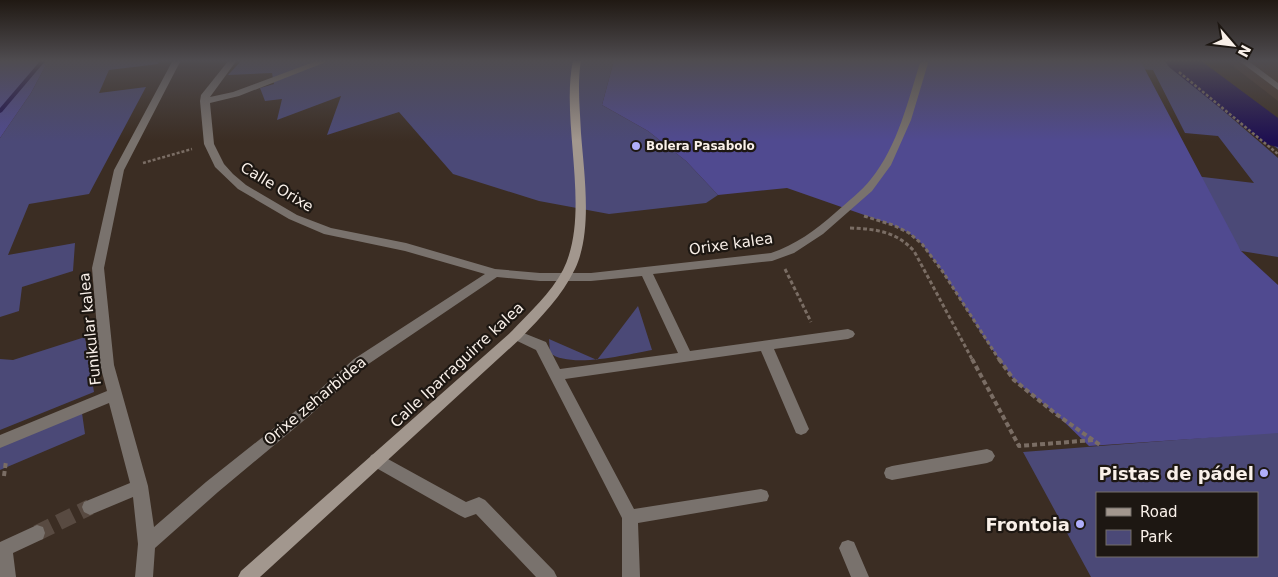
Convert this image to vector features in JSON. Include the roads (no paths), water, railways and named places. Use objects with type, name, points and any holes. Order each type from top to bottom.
[{"type":"street","name":"Funikular kalea","points":[[144,577],[147,544],[140,486],[113,396],[106,365],[98,268],[119,170],[163,87]]},
{"type":"street","points":[[211,87],[205,95],[205,101],[258,87]]},
{"type":"street","name":"Calle Iparraguirre kalea","points":[[247,577],[516,335],[544,305],[563,277],[572,260],[580,198],[575,87]]},
{"type":"street","name":"Orixe kalea","points":[[495,273],[540,277],[591,277],[778,255],[793,249],[812,238],[824,228],[878,177],[904,126],[916,87]]},
{"type":"street","name":"Calle Orixe","points":[[205,101],[209,144],[219,164],[242,187],[293,217],[328,231],[406,247],[495,273]]},
{"type":"street","points":[[645,270],[686,356]]},
{"type":"street","name":"Orixe zeharbidea","points":[[147,544],[212,486],[303,413],[358,363],[472,290],[495,273]]},
{"type":"street","points":[[555,375],[848,334]]},
{"type":"street","points":[[516,335],[540,346],[630,517],[631,577]]},
{"type":"street","points":[[765,345],[801,429]]},
{"type":"street","points":[[0,442],[113,396]]},
{"type":"street","points":[[892,473],[987,456]]},
{"type":"street","points":[[378,460],[465,510],[479,505],[548,577]]},
{"type":"street","points":[[90,507],[140,486]]},
{"type":"street","points":[[630,517],[761,496]]},
{"type":"street","points":[[7,577],[4,549],[37,533]]},
{"type":"street","points":[[848,548],[860,577]]},
{"type":"waterway","points":[[0,111],[21,87]]},
{"type":"waterway","points":[[1215,87],[1278,136]]},
{"type":"tunnel","points":[[37,533],[90,507]]},
{"type":"place","name":"Bolera Pasabolo","points":[[636,146]]},
{"type":"place","name":"Pistas de pádel","points":[[1264,473]]},
{"type":"place","name":"Frontoia","points":[[1080,524]]}]
